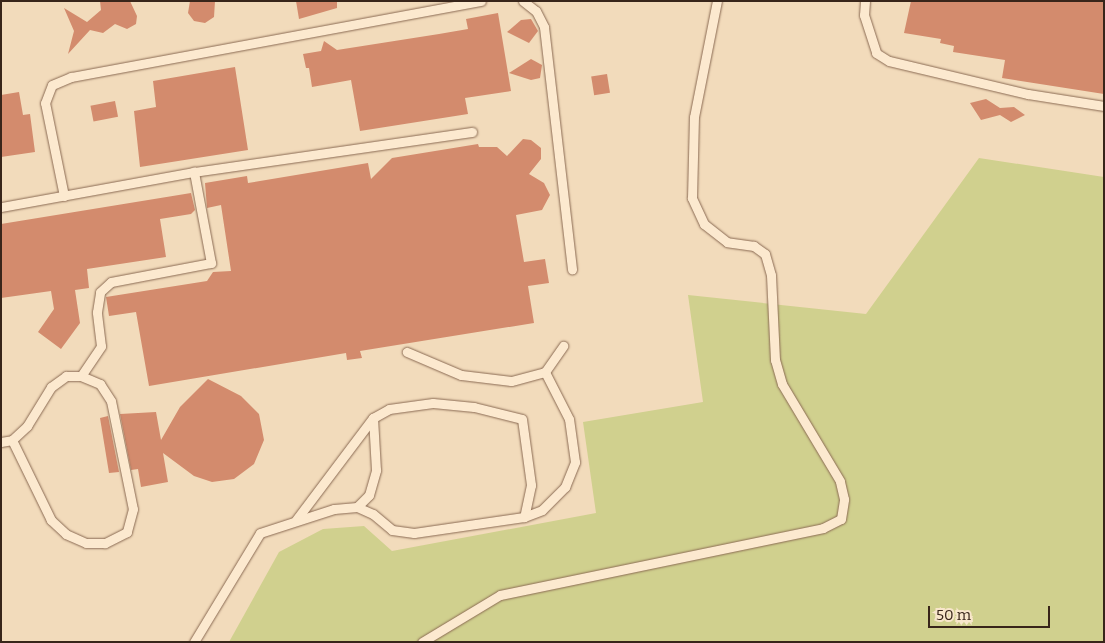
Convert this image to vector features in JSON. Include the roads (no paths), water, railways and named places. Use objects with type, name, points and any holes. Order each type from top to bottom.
[{"type":"lane","points":[[64,196],[45,103],[52,85],[71,77],[481,1]]},
{"type":"lane","points":[[524,1],[536,11],[544,27],[572,270]]},
{"type":"lane","points":[[422,642],[500,595],[823,528],[841,519],[844,499],[840,481],[782,384],[775,360],[770,275],[765,254],[754,246],[727,242],[704,224],[692,198],[694,117],[717,1]]},
{"type":"lane","points":[[866,1],[864,15],[876,53],[889,61],[1028,94],[1104,106]]},
{"type":"lane","points":[[1,207],[194,172],[472,132]]},
{"type":"lane","points":[[81,376],[101,346],[97,312],[100,292],[111,282],[211,264],[194,172]]},
{"type":"lane","points":[[408,352],[461,375],[511,381],[545,372],[563,346]]},
{"type":"lane","points":[[357,507],[373,514],[392,530],[414,533],[524,517],[542,510],[565,487],[575,462],[569,419],[545,372]]},
{"type":"lane","points":[[1,442],[12,440],[27,426],[51,387],[66,376],[81,376],[100,384],[111,400],[133,509],[127,532],[106,543],[86,544],[66,534],[51,520],[12,440]]},
{"type":"lane","points":[[295,520],[373,418],[390,409],[432,403],[474,407],[522,419],[531,485],[524,517]]},
{"type":"lane","points":[[194,642],[260,533],[295,520],[357,507],[369,495],[376,470],[373,418]]}]
